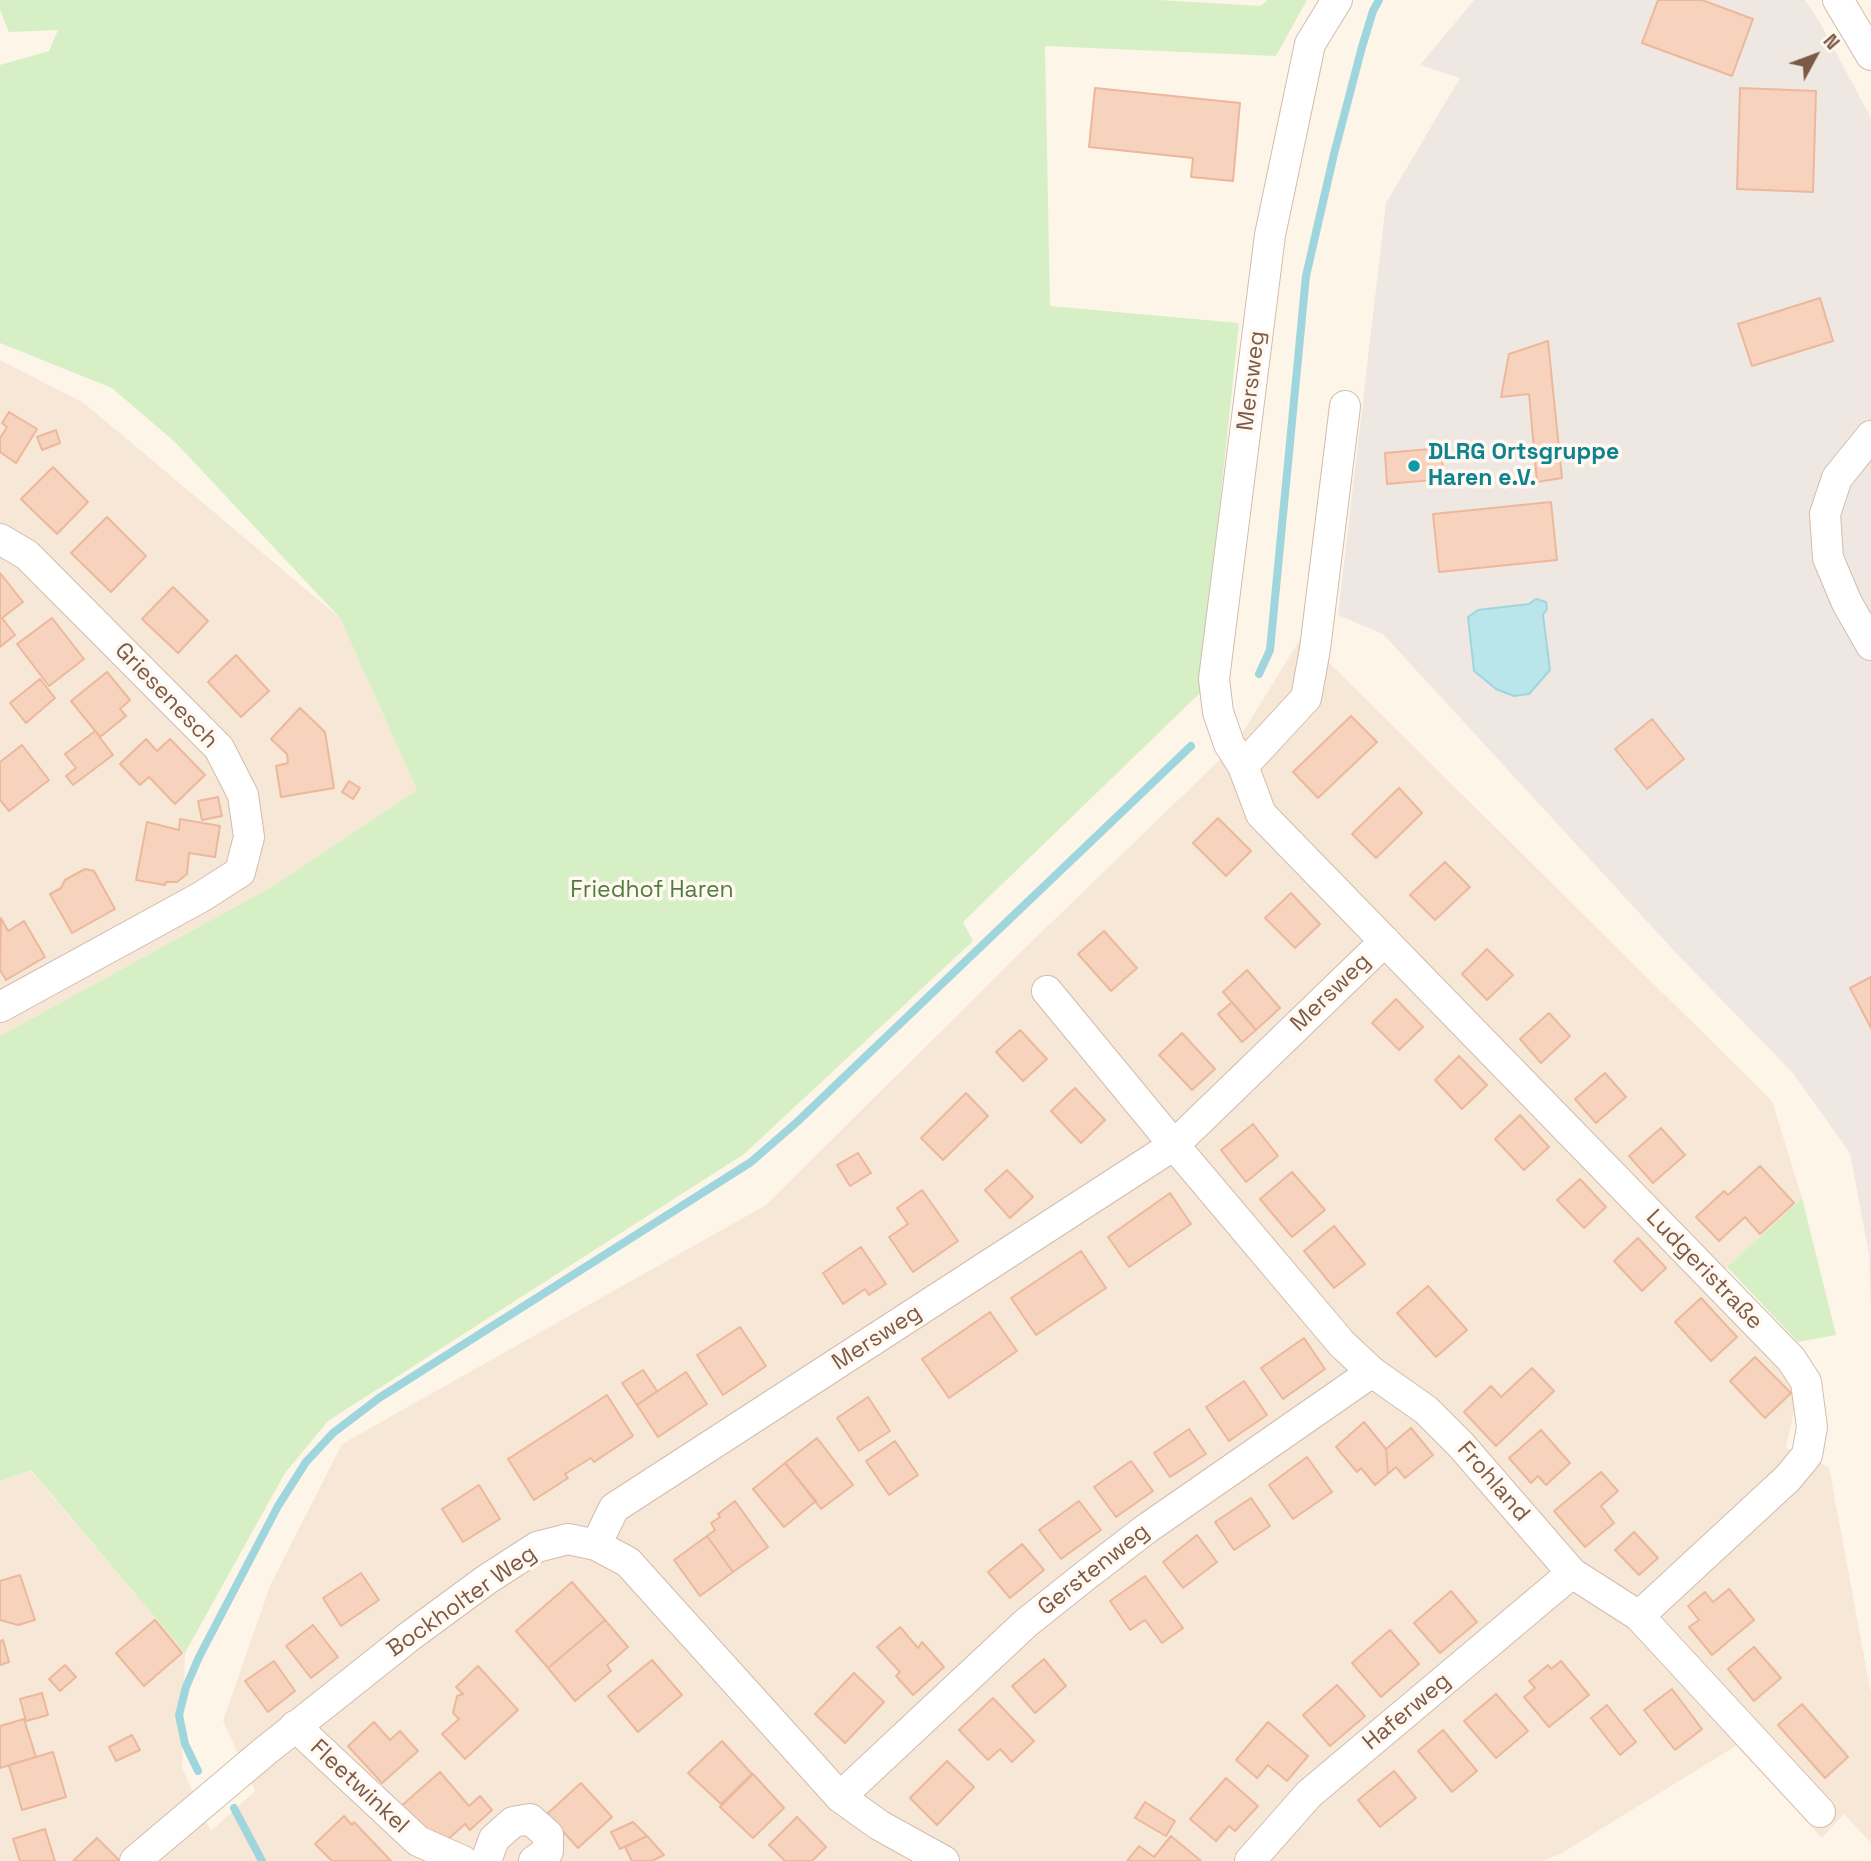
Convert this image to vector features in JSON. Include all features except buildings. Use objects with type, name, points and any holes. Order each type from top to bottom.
[{"type":"street","name":"Mersweg","points":[[596,1545],[614,1508],[1174,1145],[1385,941],[1261,814],[1243,766],[1229,744],[1218,712],[1214,679],[1270,235],[1310,44],[1337,0]]},
{"type":"street","points":[[1838,0],[1871,54]]},
{"type":"street","points":[[1243,766],[1306,698],[1315,649],[1345,407]]},
{"type":"street","points":[[1871,436],[1837,478],[1825,514],[1828,558],[1847,603],[1871,645]]},
{"type":"street","name":"Griesenesch","points":[[0,540],[27,555],[219,748],[243,795],[249,837],[240,872],[201,897],[0,1007]]},
{"type":"street","name":"Ludgeristraße","points":[[1385,941],[1791,1359],[1806,1382],[1812,1427],[1807,1455],[1788,1478],[1639,1616]]},
{"type":"street","points":[[1047,991],[1174,1145]]},
{"type":"street","name":"Frohland","points":[[1174,1145],[1342,1344],[1372,1372],[1426,1410],[1461,1445],[1572,1573],[1639,1616],[1820,1812]]},
{"type":"street","name":"Gerstenweg","points":[[840,1797],[1036,1615],[1146,1529],[1372,1372]]},
{"type":"street","name":"Bockholter Weg","points":[[135,1861],[295,1726],[410,1636],[486,1580],[537,1547],[568,1539],[596,1545],[628,1562],[840,1797],[879,1825],[944,1861]]},
{"type":"street","name":"Haferweg","points":[[1250,1861],[1309,1794],[1572,1573]]},
{"type":"street","name":"Fleetwinkel","points":[[295,1726],[418,1841],[463,1861]]},
{"type":"street","points":[[486,1861],[494,1839],[513,1822],[530,1819],[548,1835],[548,1851],[534,1861]]},
{"type":"shaded area","points":[[1474,0],[1805,0],[1871,118],[1871,1313],[1869,1254],[1850,1153],[1793,1073],[1676,953],[1383,634],[1338,615],[1386,203],[1460,78],[1420,65]]},
{"type":"shaded area","points":[[0,360],[84,403],[340,618],[417,790],[275,885],[0,1036]]},
{"type":"shaded area","points":[[1302,636],[1772,1101],[1802,1198],[1727,1267],[1714,1286],[1801,1378],[1786,1448],[1829,1467],[1871,1694],[1871,1843],[1844,1814],[1822,1838],[1736,1746],[1562,1853],[1542,1861],[0,1861],[0,1481],[30,1470],[185,1653],[182,1768],[211,1831],[255,1791],[223,1721],[270,1586],[342,1444],[766,1205],[1027,946],[1235,745]]},
{"type":"green space","name":"Friedhof Haren","points":[[0,0],[1159,0],[1261,6],[1267,0],[1307,0],[1276,56],[1045,46],[1050,306],[1239,323],[1200,693],[963,922],[973,941],[744,1154],[328,1421],[285,1473],[185,1653],[31,1470],[0,1481],[0,1036],[275,885],[417,790],[340,618],[176,443],[112,388],[0,343],[0,65],[49,51],[58,30],[9,32],[0,10]]},
{"type":"green space","points":[[1802,1198],[1836,1335],[1798,1342],[1727,1267]]},
{"type":"water","points":[[1536,599],[1546,602],[1547,609],[1543,615],[1550,670],[1529,694],[1514,696],[1496,689],[1474,671],[1468,617],[1478,610],[1529,604]]},
{"type":"waterway","points":[[1259,674],[1270,650],[1306,276],[1362,47],[1379,0]]},
{"type":"waterway","points":[[198,1771],[185,1744],[179,1715],[186,1687],[278,1506],[306,1462],[333,1433],[379,1398],[751,1162],[797,1122],[1191,746]]},
{"type":"waterway","points":[[234,1808],[262,1861]]},
{"type":"place","name":"DLRG Ortsgruppe Haren e.V.","points":[[1414,466]]}]
